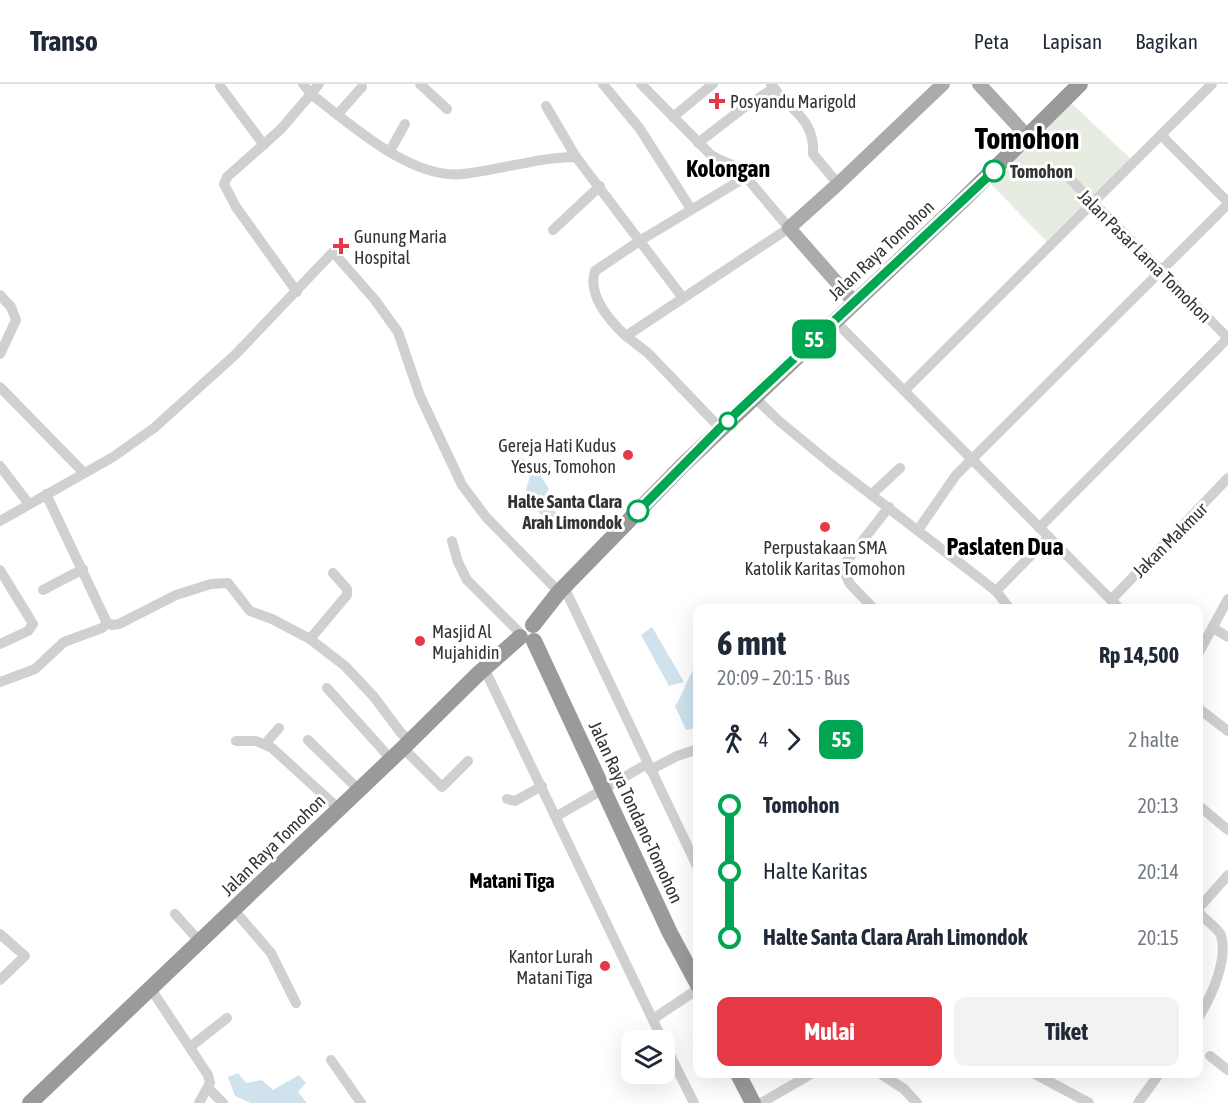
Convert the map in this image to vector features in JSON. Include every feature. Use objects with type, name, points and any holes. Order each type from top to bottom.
[{"type":"highway","name":"Jalan Raya Tomohon","points":[[30,1103],[201,942],[484,668],[530,638],[561,590],[720,428],[1028,137],[1076,85]]},
{"type":"highway","name":"Jalan Raya Tondano-Tomohon","points":[[530,638],[693,977]]},
{"type":"highway","points":[[740,1078],[753,1103]]},
{"type":"main road","points":[[854,302],[789,228],[943,84]]},
{"type":"main road","points":[[978,84],[1028,137]]},
{"type":"street","points":[[303,84],[311,94],[390,151],[414,165],[434,171],[459,174],[576,157]]},
{"type":"street","points":[[297,292],[224,187],[227,177],[264,145],[320,84]]},
{"type":"street","points":[[420,84],[447,109]]},
{"type":"street","points":[[603,84],[640,129],[691,208]]},
{"type":"street","points":[[626,336],[789,228],[735,165],[718,160],[641,84]]},
{"type":"street","points":[[674,117],[712,84]]},
{"type":"street","points":[[905,390],[1212,84]]},
{"type":"street","points":[[220,86],[264,145]]},
{"type":"street","points":[[698,142],[772,86],[798,112],[814,138],[813,154],[838,184]]},
{"type":"street","points":[[338,114],[362,87]]},
{"type":"street","points":[[546,106],[576,157],[683,298]]},
{"type":"street","points":[[390,151],[405,124]]},
{"type":"street","points":[[918,530],[951,481],[971,459],[1228,203],[1161,135]]},
{"type":"street","name":"Jalan Pasar Lama Tomohon","points":[[1063,172],[1092,204],[1228,338]]},
{"type":"street","points":[[720,428],[648,353],[626,336],[603,311],[596,293],[594,274],[599,268],[691,208],[746,177]]},
{"type":"street","points":[[553,230],[600,186]]},
{"type":"street","points":[[2,517],[113,457],[154,428],[236,354],[333,252],[375,300],[398,332],[416,386],[462,485],[486,517],[561,590],[693,851]]},
{"type":"street","points":[[0,295],[10,307],[16,320],[0,354]]},
{"type":"street","points":[[834,320],[1115,604]]},
{"type":"street","points":[[1039,528],[1228,338]]},
{"type":"street","points":[[0,387],[84,473]]},
{"type":"street","points":[[754,397],[820,454],[996,591],[1003,604]]},
{"type":"street","points":[[820,454],[828,445]]},
{"type":"street","points":[[0,466],[29,504]]},
{"type":"street","points":[[872,494],[900,468]]},
{"type":"street","name":"Jakan Makmur","points":[[1111,600],[1228,478]]},
{"type":"street","points":[[46,494],[107,623],[119,624],[177,595],[224,582],[232,587],[250,612],[272,619],[310,639],[345,666],[374,697],[401,733],[402,749]]},
{"type":"street","points":[[869,604],[850,584],[842,567],[889,507]]},
{"type":"street","points":[[996,591],[1048,537]]},
{"type":"street","points":[[452,541],[458,562],[467,580],[530,638]]},
{"type":"street","points":[[43,590],[83,569]]},
{"type":"street","points":[[0,570],[33,624],[28,630],[0,644]]},
{"type":"street","points":[[310,639],[346,595],[347,589],[333,573]]},
{"type":"street","points":[[1203,645],[1228,599]]},
{"type":"street","points":[[0,682],[35,669],[64,642],[102,628],[107,623]]},
{"type":"street","points":[[1213,628],[1228,637]]},
{"type":"street","points":[[484,668],[658,1030]]},
{"type":"street","points":[[327,688],[402,749],[442,787],[468,761]]},
{"type":"street","points":[[1203,712],[1228,731]]},
{"type":"street","points":[[265,744],[279,728]]},
{"type":"street","points":[[308,740],[359,790]]},
{"type":"street","points":[[236,741],[265,744],[285,758],[339,809]]},
{"type":"street","points":[[557,816],[603,788],[693,751]]},
{"type":"street","points":[[507,799],[516,801],[542,786]]},
{"type":"street","points":[[1203,809],[1228,830]]},
{"type":"street","points":[[1203,905],[1228,875]]},
{"type":"street","points":[[234,910],[271,953],[296,1003]]},
{"type":"street","points":[[175,914],[201,942]]},
{"type":"street","points":[[1203,914],[1220,933],[1228,952],[1217,986],[1203,1010]]},
{"type":"street","points":[[0,934],[25,956],[0,980]]},
{"type":"street","points":[[151,989],[208,1075],[210,1083],[199,1103]]},
{"type":"street","points":[[652,1018],[693,990]]},
{"type":"street","points":[[190,1047],[227,1018]]},
{"type":"street","points":[[1210,1056],[1228,1070]]},
{"type":"street","points":[[331,1060],[361,1103]]},
{"type":"street","points":[[675,1064],[694,1103]]},
{"type":"street","points":[[761,1103],[801,1078]]},
{"type":"street","points":[[886,1078],[912,1101]]},
{"type":"street","points":[[1042,1078],[1089,1103]]},
{"type":"street","points":[[1138,1103],[1156,1078]]},
{"type":"street","points":[[208,1088],[223,1103]]},
{"type":"shaded area","points":[[1066,98],[1134,162],[1050,245],[986,179]]},
{"type":"water","points":[[520,457],[532,464],[541,460],[551,463],[550,468],[540,475],[549,489],[542,501],[559,515],[550,524],[524,497],[530,476],[517,462]]},
{"type":"water","points":[[652,627],[684,682],[669,686],[641,635]]},
{"type":"water","points":[[693,671],[693,729],[686,730],[675,706]]},
{"type":"water","points":[[238,1073],[246,1083],[262,1080],[273,1090],[299,1075],[306,1083],[298,1092],[307,1103],[251,1103],[235,1096],[228,1077]]},
{"type":"bus line","name":"55","points":[[638,511],[720,428],[994,171]]},
{"type":"place","name":"Posyandu Marigold","points":[[717,101]]},
{"type":"place","name":"Tomohon","points":[[994,171]]},
{"type":"place","name":"Gunung Maria Hospital","points":[[341,246]]},
{"type":"place","name":"Gereja Hati Kudus Yesus, Tomohon","points":[[628,455]]},
{"type":"place","name":"Halte Santa Clara Arah Limondok","points":[[638,511]]},
{"type":"place","name":"Perpustakaan SMA Katolik Karitas Tomohon","points":[[825,527]]},
{"type":"place","name":"Masjid Al Mujahidin","points":[[420,641]]},
{"type":"place","name":"Kantor Lurah Matani Tiga","points":[[605,966]]},
{"type":"district","name":"Tomohon","points":[[1027,138]]},
{"type":"district","name":"Kolongan","points":[[728,168]]},
{"type":"district","name":"Paslaten Dua","points":[[1005,546]]},
{"type":"district","name":"Matani Tiga","points":[[512,880]]}]
